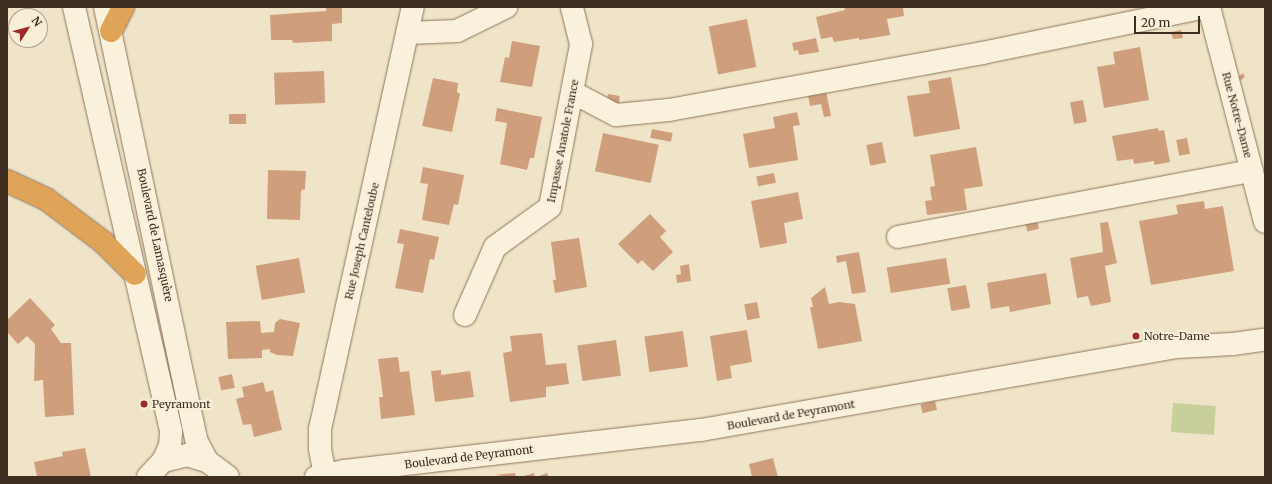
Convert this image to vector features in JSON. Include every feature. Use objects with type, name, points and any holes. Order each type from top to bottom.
[{"type":"highway","points":[[111,31],[123,7]]},
{"type":"highway","points":[[7,181],[46,199],[104,242],[135,274]]},
{"type":"street","points":[[74,7],[171,432],[164,461],[148,477]]},
{"type":"street","name":"Boulevard de Lamasquère","points":[[105,7],[197,442],[208,461]]},
{"type":"street","name":"Rue Joseph Canteloube","points":[[321,476],[320,429],[413,7]]},
{"type":"street","points":[[408,33],[456,31],[506,7]]},
{"type":"street","name":"Impasse Anatole France","points":[[465,315],[496,247],[550,207],[581,44],[572,7]]},
{"type":"street","points":[[572,92],[616,115],[669,110],[982,53],[1208,7]]},
{"type":"street","name":"Rue Notre-Dame","points":[[1208,7],[1265,222]]},
{"type":"street","points":[[898,236],[1252,171]]},
{"type":"street","name":"Boulevard de Peyramont","points":[[321,476],[701,430],[1177,348],[1234,344],[1264,338]]},
{"type":"street","points":[[164,461],[187,456],[208,461],[228,477]]},
{"type":"green space","points":[[1173,403],[1216,406],[1214,435],[1171,432]]},
{"type":"building","points":[[326,7],[342,7],[342,23],[332,24],[332,41],[293,43],[292,40],[271,40],[270,15],[326,11]]},
{"type":"building","points":[[844,7],[903,7],[904,16],[887,19],[890,35],[834,42],[832,37],[821,39],[816,17],[845,10]]},
{"type":"building","points":[[747,19],[756,67],[718,75],[709,26]]},
{"type":"building","points":[[1181,30],[1183,38],[1173,39],[1171,32]]},
{"type":"building","points":[[816,38],[819,52],[799,55],[798,50],[794,51],[792,43]]},
{"type":"building","points":[[512,41],[540,46],[532,87],[500,82],[505,57],[509,58]]},
{"type":"building","points":[[1140,47],[1149,100],[1104,108],[1097,67],[1115,64],[1113,52]]},
{"type":"building","points":[[324,71],[325,103],[275,105],[274,73]]},
{"type":"building","points":[[1243,73],[1245,77],[1238,82],[1237,78]]},
{"type":"building","points":[[951,77],[960,129],[914,137],[907,96],[930,93],[928,81]]},
{"type":"building","points":[[433,78],[458,83],[457,92],[460,94],[452,132],[422,126]]},
{"type":"building","points":[[826,91],[831,116],[824,117],[821,104],[810,106],[808,94]]},
{"type":"building","points":[[608,94],[620,96],[618,109],[606,107]]},
{"type":"building","points":[[1083,100],[1087,122],[1074,124],[1070,102]]},
{"type":"building","points":[[497,108],[542,117],[534,158],[530,158],[527,170],[500,164],[507,123],[495,121]]},
{"type":"building","points":[[797,112],[800,125],[793,126],[798,160],[749,168],[743,134],[775,128],[773,117]]},
{"type":"building","points":[[229,114],[246,114],[246,124],[229,124]]},
{"type":"building","points":[[1158,128],[1159,131],[1164,130],[1170,162],[1154,165],[1154,161],[1134,164],[1133,159],[1117,161],[1112,136]]},
{"type":"building","points":[[652,129],[673,133],[671,142],[650,138]]},
{"type":"building","points":[[603,133],[659,145],[651,183],[595,171]]},
{"type":"building","points":[[1187,138],[1190,154],[1179,156],[1176,140]]},
{"type":"building","points":[[882,142],[886,163],[870,166],[866,145]]},
{"type":"building","points":[[976,147],[983,186],[964,189],[967,210],[927,215],[925,201],[932,200],[930,187],[935,186],[930,155]]},
{"type":"building","points":[[423,167],[464,175],[458,205],[454,204],[449,225],[422,220],[428,184],[420,183]]},
{"type":"building","points":[[268,170],[306,171],[305,189],[301,190],[300,220],[267,219]]},
{"type":"building","points":[[774,173],[776,183],[758,186],[756,176]]},
{"type":"building","points":[[798,192],[803,219],[784,223],[787,243],[760,248],[751,201]]},
{"type":"building","points":[[1204,201],[1205,209],[1223,206],[1234,271],[1151,285],[1139,221],[1178,214],[1176,205]]},
{"type":"building","points":[[650,214],[666,231],[660,237],[673,252],[653,271],[642,260],[638,264],[618,244]]},
{"type":"building","points":[[1037,220],[1039,229],[1027,231],[1025,223]]},
{"type":"building","points":[[1108,222],[1117,263],[1105,266],[1111,302],[1091,306],[1088,296],[1077,298],[1070,258],[1103,252],[1100,223]]},
{"type":"building","points":[[400,229],[439,237],[434,260],[430,259],[423,293],[395,288],[404,244],[397,243]]},
{"type":"building","points":[[579,238],[587,287],[555,293],[553,280],[556,280],[551,242]]},
{"type":"building","points":[[859,252],[866,292],[852,294],[846,261],[837,263],[836,256]]},
{"type":"building","points":[[299,258],[305,292],[262,300],[256,266]]},
{"type":"building","points":[[946,258],[950,284],[891,293],[887,267]]},
{"type":"building","points":[[689,264],[691,281],[677,283],[676,275],[681,274],[680,266]]},
{"type":"building","points":[[1046,273],[1051,304],[1010,312],[1009,306],[991,309],[987,283]]},
{"type":"building","points":[[966,285],[970,308],[951,311],[947,288]]},
{"type":"building","points":[[825,287],[829,304],[839,302],[855,304],[862,341],[818,349],[810,307],[813,307],[811,298]]},
{"type":"building","points":[[30,298],[55,325],[51,329],[61,343],[71,343],[74,415],[45,417],[43,380],[34,381],[35,344],[27,336],[18,344],[7,332],[7,320]]},
{"type":"building","points":[[757,302],[760,318],[747,320],[744,304]]},
{"type":"building","points":[[280,319],[300,323],[293,356],[277,355],[270,352],[270,349],[262,350],[262,358],[228,359],[226,322],[260,321],[261,333],[274,332],[275,323]]},
{"type":"building","points":[[747,330],[752,362],[730,366],[732,378],[717,381],[710,336]]},
{"type":"building","points":[[683,331],[688,367],[649,372],[644,336]]},
{"type":"building","points":[[542,333],[546,365],[566,363],[569,384],[546,387],[546,397],[510,402],[503,353],[512,351],[510,336]]},
{"type":"building","points":[[616,340],[621,376],[582,381],[577,345]]},
{"type":"building","points":[[398,357],[400,372],[409,371],[415,415],[381,419],[379,397],[383,397],[378,359]]},
{"type":"building","points":[[441,370],[441,375],[470,371],[474,397],[435,402],[431,371]]},
{"type":"building","points":[[232,374],[235,388],[221,391],[218,377]]},
{"type":"building","points":[[263,382],[266,392],[273,390],[282,430],[254,437],[251,424],[243,425],[236,399],[244,397],[242,387]]},
{"type":"building","points":[[935,401],[937,410],[922,413],[920,404]]},
{"type":"building","points":[[85,448],[91,477],[37,477],[34,462],[63,456],[62,452]]},
{"type":"building","points":[[773,458],[778,477],[752,477],[749,464]]},
{"type":"building","points":[[515,473],[516,477],[494,475]]},
{"type":"building","points":[[534,473],[535,477],[520,477]]},
{"type":"building","points":[[547,473],[549,477],[536,477]]},
{"type":"place","name":"Notre-Dame","points":[[1136,336]]},
{"type":"place","name":"Peyramont","points":[[144,404]]}]
